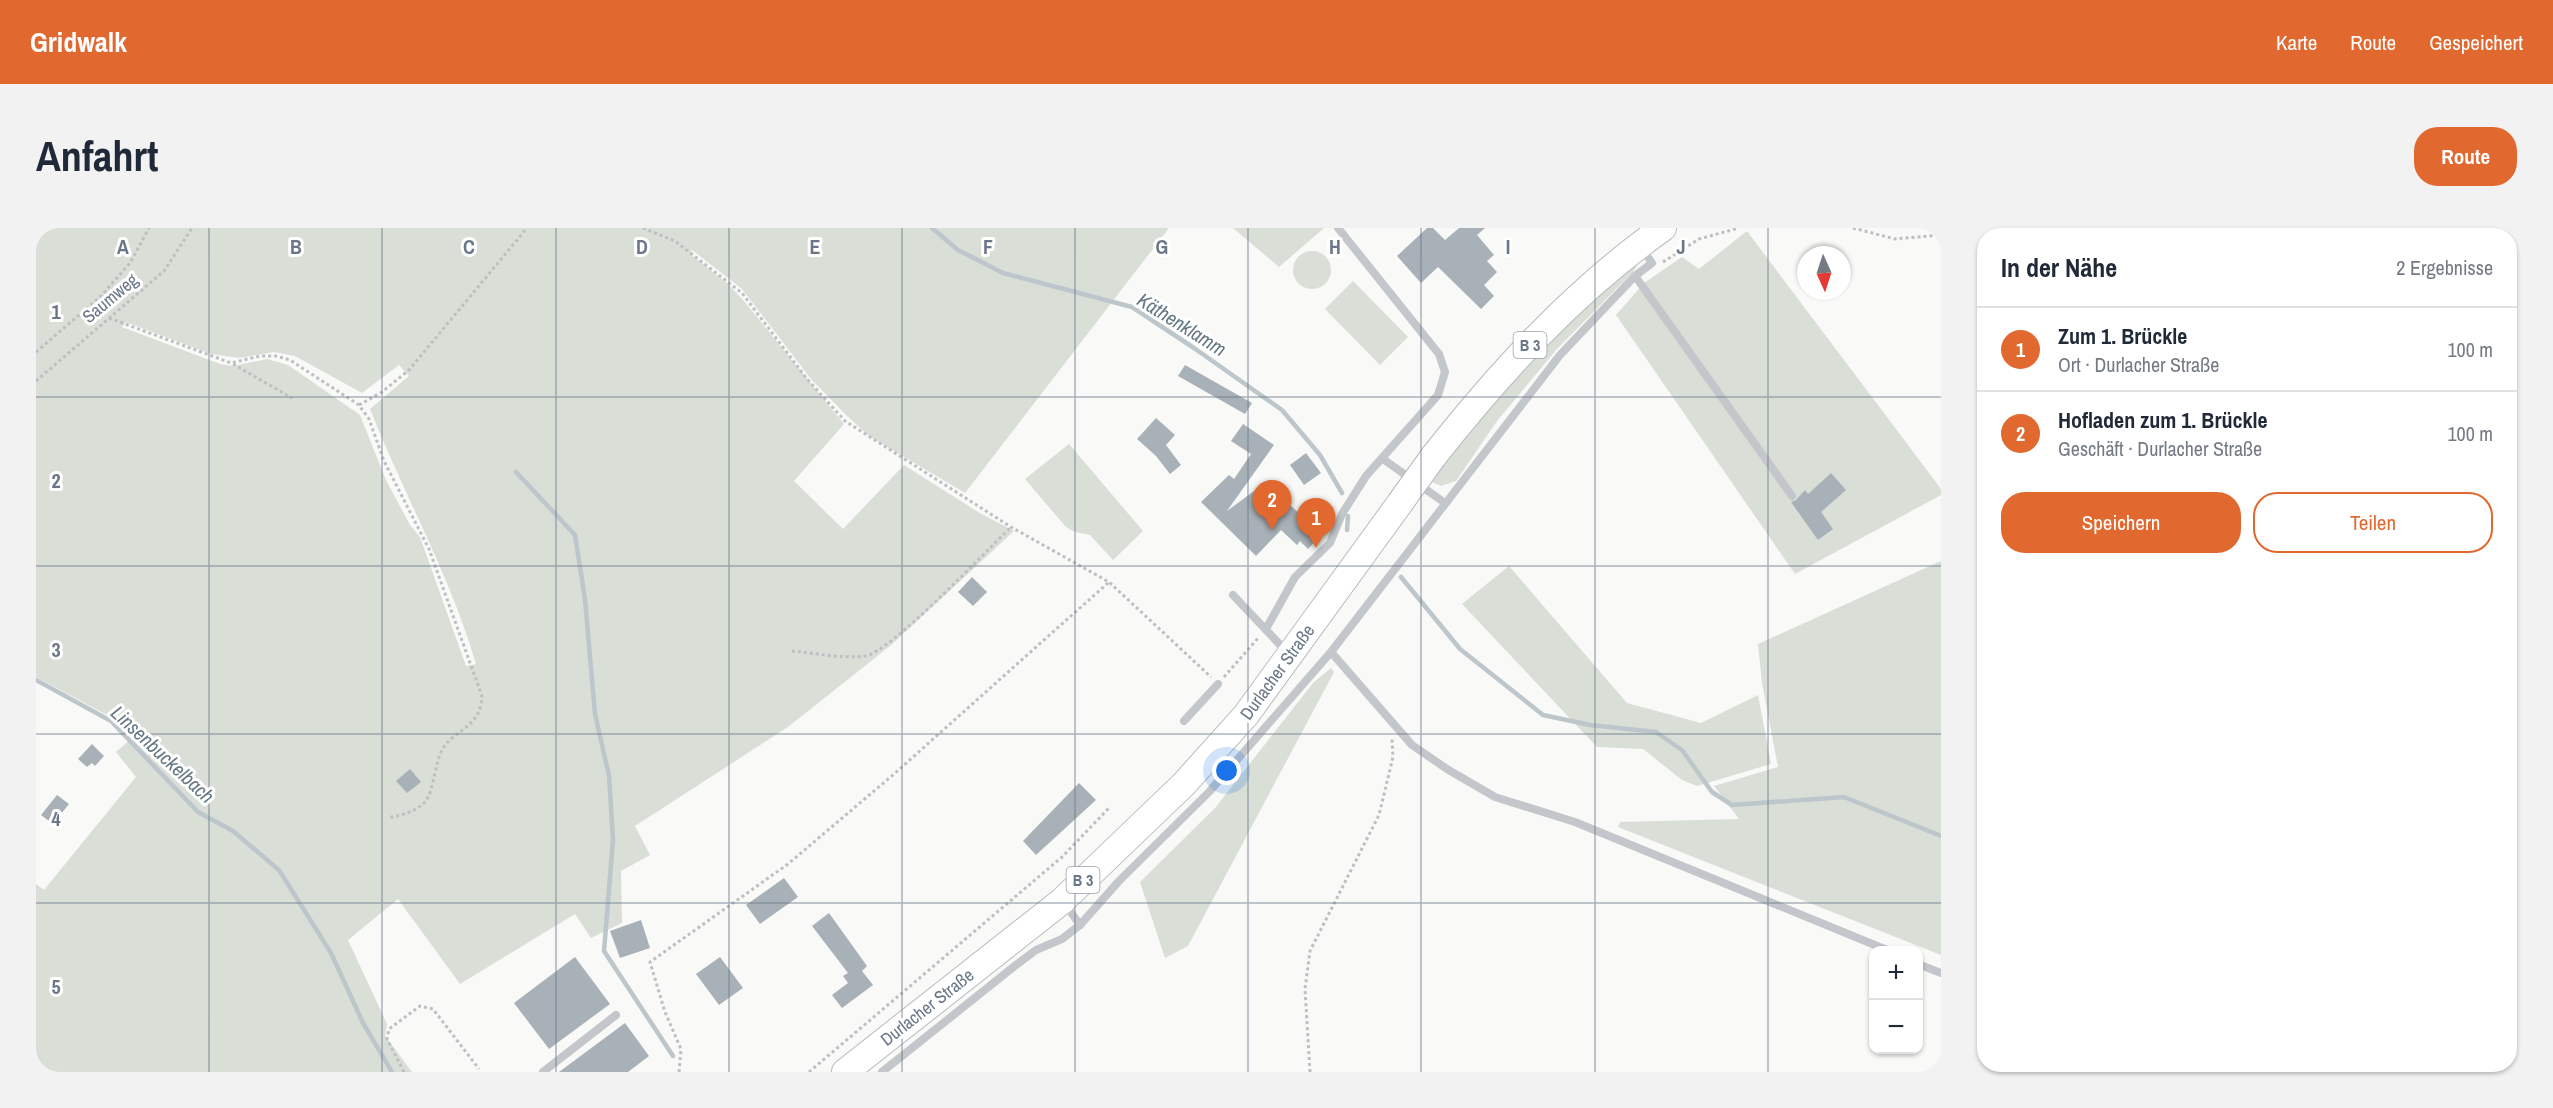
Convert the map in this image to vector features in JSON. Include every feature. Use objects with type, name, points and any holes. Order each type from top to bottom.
[{"type":"main road","name":"Durlacher Straße","points":[[844,1072],[1062,901],[1184,784],[1246,715],[1433,457],[1504,370],[1554,320],[1646,254],[1664,228]]},
{"type":"lane","points":[[1266,629],[1295,577],[1330,543],[1342,514],[1366,476],[1438,395],[1444,372],[1438,354],[1338,228]]},
{"type":"lane","points":[[882,1072],[1036,950],[1062,939],[1080,925],[1119,881],[1209,792],[1330,652],[1560,355],[1635,276],[1646,254]]},
{"type":"lane","points":[[1635,276],[1792,496]]},
{"type":"lane","points":[[1383,459],[1445,503]]},
{"type":"lane","points":[[1233,595],[1290,655]]},
{"type":"lane","points":[[1330,652],[1412,745],[1495,797],[1575,822],[1875,946]]},
{"type":"lane","points":[[1184,721],[1218,684]]},
{"type":"lane","points":[[1062,901],[1080,925]]},
{"type":"lane","points":[[1923,966],[1941,973]]},
{"type":"lane","points":[[543,1072],[616,1015]]},
{"type":"path","points":[[36,352],[101,296],[130,263],[150,228]]},
{"type":"path","name":"Saumweg","points":[[36,381],[164,271],[192,228]]},
{"type":"path","points":[[359,405],[382,392],[409,370],[527,228]]},
{"type":"path","points":[[643,228],[675,241],[742,293],[807,379],[845,422],[1011,527],[1109,582],[1218,684],[1266,629]]},
{"type":"path","points":[[1646,254],[1662,263],[1699,240],[1739,228]]},
{"type":"path","points":[[1853,228],[1895,239],[1941,235]]},
{"type":"path","points":[[109,318],[231,363],[292,399]]},
{"type":"path","points":[[231,363],[260,356],[276,356],[290,360],[359,405],[369,419],[384,461],[429,549],[482,696],[482,707],[472,723],[443,748],[427,801],[410,814],[387,818]]},
{"type":"path","points":[[792,651],[867,656],[890,642],[1011,527]]},
{"type":"path","points":[[679,1072],[681,1049],[664,1012],[650,962],[788,864],[894,774],[1109,582]]},
{"type":"path","points":[[1310,1072],[1305,989],[1310,951],[1379,814],[1393,757],[1391,719]]},
{"type":"path","points":[[809,1072],[1054,865],[1108,808]]},
{"type":"path","points":[[404,1072],[387,1039],[389,1029],[420,1006],[433,1009],[479,1069]]},
{"type":"shaded area","points":[[36,228],[1169,228],[965,493],[869,436],[811,379],[742,289],[692,250],[690,254],[728,284],[744,301],[844,424],[794,481],[843,529],[904,465],[978,512],[1014,531],[890,646],[788,727],[635,826],[650,855],[621,871],[622,923],[591,938],[575,914],[460,984],[398,899],[348,940],[387,1024],[385,1036],[412,1072],[36,1072],[36,884],[44,890],[136,777],[116,752],[139,732],[36,677]],"holes":[[[126,322],[211,354],[239,358],[274,352],[295,356],[362,393],[399,365],[409,376],[370,409],[440,567],[476,664],[466,666],[420,537],[410,525],[386,480],[360,415],[288,365],[267,359],[233,366],[220,364],[122,327]]]},
{"type":"shaded area","points":[[1233,228],[1324,228],[1279,267]]},
{"type":"shaded area","points":[[1747,231],[1941,489],[1941,495],[1795,574],[1616,315],[1644,283],[1682,257],[1699,269]]},
{"type":"shaded area","points":[[1312,251],[1325,257],[1331,270],[1325,283],[1312,289],[1299,283],[1293,270],[1299,257]]},
{"type":"shaded area","points":[[1635,264],[1637,266],[1633,272],[1557,349],[1497,421],[1456,481],[1441,486],[1432,482],[1472,426],[1514,376],[1593,299]]},
{"type":"shaded area","points":[[1353,281],[1408,337],[1380,365],[1325,309]]},
{"type":"shaded area","points":[[1069,444],[1143,531],[1113,560],[1090,535],[1075,532],[1066,527],[1025,479]]},
{"type":"shaded area","points":[[1941,561],[1941,955],[1618,827],[1620,822],[1739,819],[1714,786],[1778,767],[1762,683],[1758,644]]},
{"type":"shaded area","points":[[1509,566],[1627,703],[1701,723],[1758,695],[1771,764],[1697,786],[1682,780],[1643,749],[1597,747],[1462,604]]},
{"type":"shaded area","points":[[1331,668],[1334,672],[1188,946],[1165,958],[1140,882],[1215,808],[1313,683]]},
{"type":"building","points":[[1427,228],[1433,228],[1445,240],[1459,228],[1485,228],[1477,235],[1494,255],[1487,261],[1497,272],[1484,285],[1494,296],[1481,309],[1438,267],[1421,283],[1397,256]]},
{"type":"building","points":[[1185,365],[1252,403],[1245,414],[1178,376]]},
{"type":"building","points":[[1156,418],[1175,435],[1166,445],[1181,465],[1170,474],[1156,456],[1137,439]]},
{"type":"building","points":[[1243,424],[1274,445],[1227,511],[1269,480],[1292,503],[1290,505],[1322,534],[1308,549],[1300,541],[1297,545],[1281,530],[1256,556],[1201,502],[1229,475],[1234,479],[1251,454],[1231,441]]},
{"type":"building","points":[[1306,453],[1321,473],[1304,485],[1290,465]]},
{"type":"building","points":[[1831,473],[1846,490],[1821,512],[1833,529],[1818,540],[1791,502],[1805,490],[1808,494]]},
{"type":"building","points":[[972,577],[987,592],[973,606],[958,592]]},
{"type":"building","points":[[92,744],[104,756],[95,766],[92,763],[87,767],[78,759]]},
{"type":"building","points":[[410,769],[421,782],[407,793],[396,781]]},
{"type":"building","points":[[1079,783],[1096,800],[1036,855],[1023,841]]},
{"type":"building","points":[[57,795],[69,804],[53,824],[41,815]]},
{"type":"building","points":[[784,878],[798,897],[760,924],[746,905]]},
{"type":"building","points":[[829,913],[867,966],[862,971],[873,985],[842,1008],[832,995],[848,983],[843,976],[848,973],[812,926]]},
{"type":"building","points":[[641,920],[650,948],[620,958],[610,931]]},
{"type":"building","points":[[575,957],[610,1004],[549,1049],[514,1003]]},
{"type":"building","points":[[720,957],[743,988],[719,1005],[696,974]]},
{"type":"building","points":[[625,1023],[649,1056],[628,1072],[559,1072]]},
{"type":"waterway","name":"Käthenklamm","points":[[932,228],[958,250],[1003,273],[1132,307],[1282,410],[1320,455],[1342,493]]},
{"type":"waterway","points":[[516,472],[575,535],[585,599],[595,714],[609,776],[613,840],[604,951],[673,1056]]},
{"type":"waterway","name":"Käthenklamm","points":[[1347,530],[1348,516]]},
{"type":"waterway","points":[[1401,577],[1460,649],[1543,715],[1590,725],[1656,732],[1682,750],[1712,792],[1732,805],[1844,797],[1941,836]]},
{"type":"waterway","name":"Linsenbuckelbach","points":[[36,680],[111,721],[198,812],[233,831],[279,870],[331,953],[363,1023],[392,1072]]},
{"type":"place","name":"Hofladen zum 1. Brückle","points":[[1272,530]]},
{"type":"place","name":"Zum 1. Brückle","points":[[1316,548]]}]
